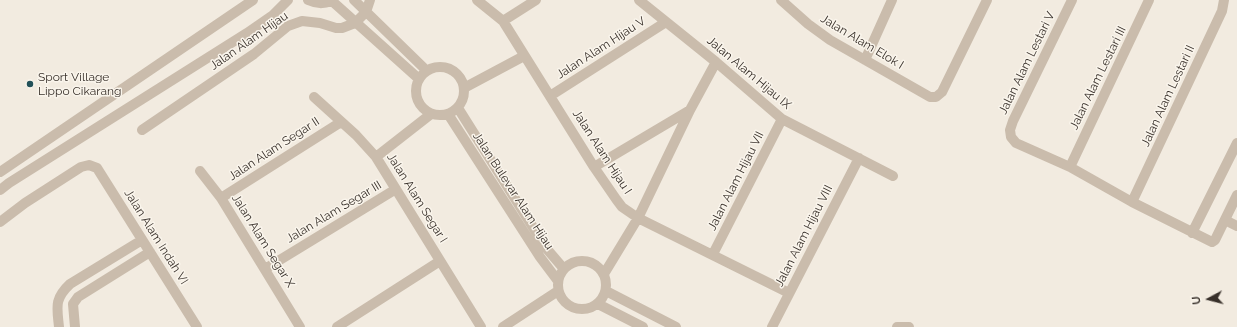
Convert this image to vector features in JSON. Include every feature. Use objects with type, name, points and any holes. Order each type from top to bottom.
[{"type":"street","points":[[0,172],[253,0]]},
{"type":"street","points":[[0,190],[9,182],[247,33],[273,15],[288,0]]},
{"type":"street","points":[[308,0],[314,3],[323,4],[332,1],[419,80]]},
{"type":"street","points":[[354,0],[427,71]]},
{"type":"street","points":[[355,23],[366,12],[370,0]]},
{"type":"street","name":"Jalan Alam Hijau I","points":[[477,0],[503,20],[594,167],[622,207],[638,218],[789,293]]},
{"type":"street","points":[[503,20],[536,0]]},
{"type":"street","name":"Jalan Alam Hijau IX","points":[[639,0],[716,62],[782,119],[893,176]]},
{"type":"street","points":[[865,60],[892,0]]},
{"type":"street","name":"Jalan Alam Elok I","points":[[787,2],[808,24],[830,40],[930,97],[936,97],[942,92],[987,0]]},
{"type":"street","name":"Jalan Alam Lestari V","points":[[1070,167],[1016,143],[1011,137],[1010,130],[1072,0]]},
{"type":"street","name":"Jalan Alam Lestari III","points":[[1070,167],[1149,0]]},
{"type":"street","name":"Jalan Alam Lestari II","points":[[1132,202],[1222,11],[1224,0]]},
{"type":"street","name":"Jalan Alam Hijau","points":[[142,130],[254,54],[288,26],[302,22],[320,23],[336,28],[342,28],[355,23]]},
{"type":"street","name":"Jalan Alam Hijau V","points":[[550,96],[666,22]]},
{"type":"street","points":[[464,88],[524,56]]},
{"type":"street","points":[[604,274],[638,218],[690,110],[716,62]]},
{"type":"street","points":[[438,67],[451,69],[460,77],[464,88],[463,99],[458,108],[448,114],[440,116],[431,114],[422,108],[417,99],[416,89],[419,80],[427,71],[438,67]]},
{"type":"street","name":"Jalan Alam Segar I","points":[[314,97],[376,157],[481,327]]},
{"type":"street","name":"Jalan Bulevar Alam Hijau","points":[[458,108],[546,248],[564,269]]},
{"type":"street","points":[[594,167],[690,110]]},
{"type":"street","points":[[376,157],[431,114]]},
{"type":"street","name":"Jalan Bulevar Alam Hijau","points":[[448,114],[558,286]]},
{"type":"street","name":"Jalan Alam Hijau VII","points":[[713,254],[782,119]]},
{"type":"street","name":"Jalan Alam Segar II","points":[[222,198],[341,122]]},
{"type":"street","points":[[1192,233],[1237,143]]},
{"type":"street","name":"Jalan Alam Hijau VIII","points":[[772,327],[859,158]]},
{"type":"street","name":"Jalan Alam Indah VI","points":[[0,222],[24,203],[81,167],[89,166],[97,168],[150,252],[194,326]]},
{"type":"street","points":[[1070,167],[1132,202],[1192,233],[1214,242],[1237,195]]},
{"type":"street","name":"Jalan Alam Segar X","points":[[200,171],[222,198],[300,327]]},
{"type":"street","name":"Jalan Alam Segar III","points":[[265,269],[396,189]]},
{"type":"street","points":[[1225,220],[1237,226]]},
{"type":"street","points":[[59,327],[57,301],[60,295],[70,284],[142,240]]},
{"type":"street","points":[[75,327],[73,304],[78,297],[150,252]]},
{"type":"street","points":[[337,327],[440,261]]},
{"type":"street","points":[[503,327],[558,286],[564,269],[571,263],[580,261],[590,262],[598,267],[604,274],[606,291],[598,304],[589,309],[580,310],[570,307],[563,300],[558,286]]},
{"type":"street","points":[[606,291],[676,327]]},
{"type":"street","points":[[60,295],[73,304]]},
{"type":"street","points":[[598,304],[643,327]]},
{"type":"street","points":[[898,327],[909,327]]},
{"type":"place","name":"Sport Village Lippo Cikarang","points":[[30,84]]}]
